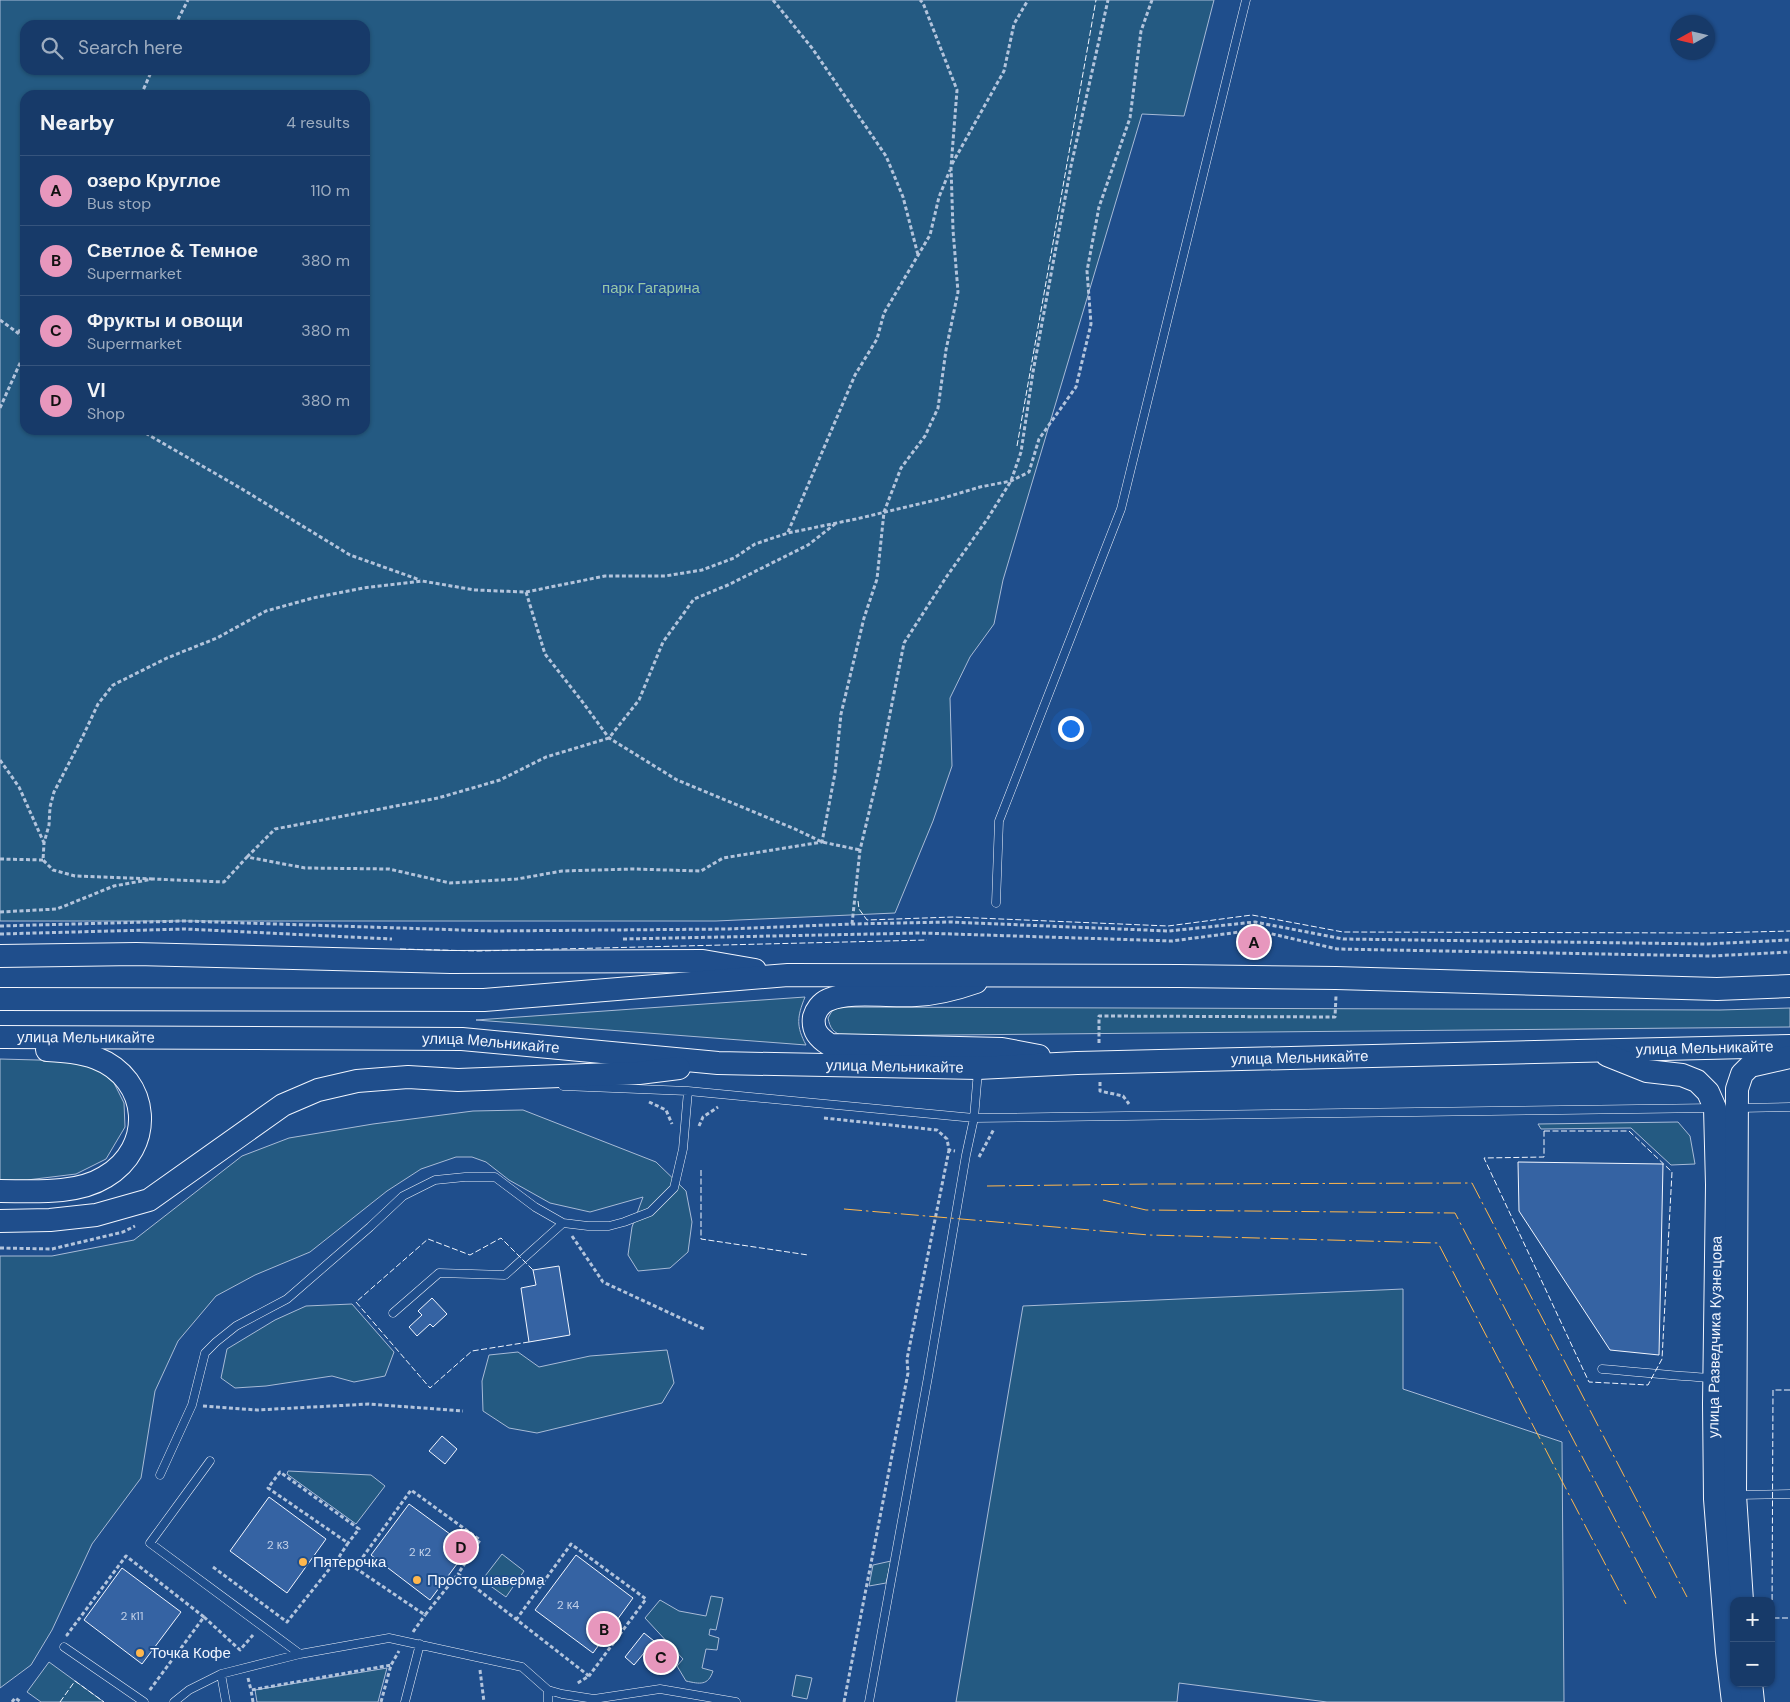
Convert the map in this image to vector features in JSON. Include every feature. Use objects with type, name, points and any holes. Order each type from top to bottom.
[{"type":"main road","points":[[0,956],[136,954],[451,962],[703,961],[788,975]]},
{"type":"main road","points":[[0,999],[484,1000],[788,975],[1336,978],[1717,989],[1790,986]]},
{"type":"main road","points":[[993,975],[951,990],[916,995],[846,996],[828,1000],[820,1005],[815,1013],[815,1031],[820,1039],[830,1045],[1002,1049],[1077,1063]]},
{"type":"main road","name":"улица Мельникайте","points":[[0,1037],[462,1039],[718,1063],[978,1068],[1100,1062],[1599,1052],[1790,1046]]},
{"type":"main road","points":[[0,1042],[26,1049],[72,1052],[96,1058],[114,1068],[128,1081],[137,1098],[141,1119],[133,1148],[123,1165],[103,1178],[79,1187],[54,1191],[0,1191]]},
{"type":"main road","name":"улица Разведчика Кузнецова","points":[[1599,1052],[1647,1071],[1682,1074],[1697,1081],[1726,1108],[1735,1495],[1742,1597]]},
{"type":"main road","name":"улица Разведчика Кузнецова","points":[[1734,1702],[1727,1652],[1715,1499],[1714,1404],[1717,1185],[1726,1108],[1742,1074],[1750,1066],[1790,1057]]},
{"type":"main road","points":[[0,1221],[50,1220],[96,1215],[149,1200],[283,1105],[318,1090],[358,1080],[408,1077],[458,1080],[639,1074],[718,1063]]},
{"type":"main road","points":[[1751,1687],[1753,1702]]},
{"type":"lane","points":[[996,903],[999,821],[1121,509],[1246,0]]},
{"type":"lane","points":[[869,1702],[974,1118],[978,1068]]},
{"type":"lane","points":[[458,1080],[546,1085]]},
{"type":"lane","points":[[556,1086],[688,1091],[974,1118],[1790,1107]]},
{"type":"lane","points":[[160,1475],[192,1405],[205,1354],[216,1342],[236,1326],[287,1299],[403,1196],[435,1180],[495,1177],[535,1207],[563,1223],[609,1226],[650,1212],[674,1188],[683,1149],[688,1091]]},
{"type":"lane","points":[[393,1313],[439,1274],[505,1275],[563,1223]]},
{"type":"lane","points":[[1602,1369],[1715,1378]]},
{"type":"lane","points":[[210,1461],[150,1543],[300,1654]]},
{"type":"lane","points":[[1735,1495],[1790,1494]]},
{"type":"lane","points":[[174,1702],[189,1690],[221,1674],[300,1654],[389,1638],[522,1667],[548,1690],[562,1694],[594,1699],[660,1689],[736,1702]]},
{"type":"lane","points":[[405,1702],[420,1644]]},
{"type":"lane","points":[[64,1646],[144,1702]]},
{"type":"lane","points":[[221,1674],[226,1702]]},
{"type":"lane","points":[[548,1690],[548,1702]]},
{"type":"path","points":[[178,20],[188,0]]},
{"type":"path","points":[[773,0],[812,48],[886,156],[903,197],[918,256]]},
{"type":"path","points":[[788,533],[855,375],[877,339],[884,313],[930,235],[939,197],[951,167],[1004,71],[1014,24],[1028,0]]},
{"type":"path","points":[[852,924],[860,850],[877,779],[904,643],[1011,481],[1021,452],[1033,372],[1072,166],[1108,0]]},
{"type":"path","points":[[149,435],[350,555],[422,581],[474,590],[526,592],[605,576],[665,576],[702,570],[734,558],[755,544],[788,533],[1011,481],[1028,472],[1038,439],[1076,387],[1091,324],[1087,271],[1099,207],[1130,118],[1141,31],[1152,0]]},
{"type":"path","points":[[822,842],[835,773],[841,714],[864,618],[877,578],[884,512],[901,468],[925,436],[938,408],[946,350],[958,292],[953,230],[951,167],[957,90],[921,1]]},
{"type":"path","points":[[143,90],[150,75]]},
{"type":"path","points":[[0,320],[18,333],[20,330]]},
{"type":"path","points":[[0,408],[20,363]]},
{"type":"path","points":[[0,859],[43,860],[53,870],[75,876],[224,882],[275,829],[438,798],[500,780],[546,757],[609,738],[639,700],[663,642],[694,599],[728,586],[808,545],[837,523]]},
{"type":"path","points":[[43,860],[44,843],[54,792],[98,704],[114,685],[167,658],[217,638],[266,610],[362,588],[422,581]]},
{"type":"path","points":[[526,592],[545,654],[609,738],[677,780],[796,829],[822,842],[860,850]]},
{"type":"path","points":[[0,760],[19,787],[44,843]]},
{"type":"path","points":[[247,857],[305,868],[390,869],[450,883],[517,879],[562,871],[633,869],[701,871],[723,858],[822,842]]},
{"type":"path","points":[[0,912],[57,909],[114,886],[153,879]]},
{"type":"path","points":[[0,926],[184,921],[502,931],[728,929],[950,922],[1169,931],[1254,922],[1343,939],[1706,944],[1790,940]]},
{"type":"path","points":[[0,934],[185,929],[393,939]]},
{"type":"path","points":[[622,940],[921,933],[1172,940],[1255,930],[1337,949],[1711,956],[1790,952]]},
{"type":"path","points":[[1131,1106],[1123,1096],[1100,1092],[1099,1016],[1335,1017],[1337,949]]},
{"type":"path","points":[[648,1102],[666,1110],[673,1126],[697,1130],[703,1117],[716,1107],[726,1108]]},
{"type":"path","points":[[822,1118],[937,1130],[947,1138],[950,1150],[907,1360],[908,1373],[844,1702]]},
{"type":"path","points":[[950,1150],[978,1158],[995,1128]]},
{"type":"path","points":[[563,1223],[603,1282],[704,1329]]},
{"type":"path","points":[[0,1248],[52,1249],[123,1232],[137,1225]]},
{"type":"path","points":[[192,1405],[257,1410],[370,1404],[463,1411]]},
{"type":"path","points":[[213,1567],[287,1622],[339,1556],[358,1529],[280,1472],[268,1488],[348,1543]]},
{"type":"path","points":[[339,1556],[355,1568],[425,1615],[458,1574],[480,1540],[411,1490],[355,1568]]},
{"type":"path","points":[[516,1620],[571,1544],[646,1599],[589,1676],[562,1694]]},
{"type":"path","points":[[75,1640],[67,1635],[126,1556],[204,1617],[240,1650],[274,1612]]},
{"type":"path","points":[[458,1574],[589,1676]]},
{"type":"path","points":[[148,1692],[204,1617]]},
{"type":"path","points":[[478,1658],[484,1702]]},
{"type":"path","points":[[253,1702],[251,1690],[391,1665],[381,1702]]},
{"type":"path","points":[[12,1702],[15,1698],[21,1702]]},
{"type":"green space","name":"парк Гагарина","points":[[0,0],[1214,0],[1184,116],[1142,114],[1003,580],[994,624],[970,657],[950,698],[952,766],[933,821],[895,913],[716,921],[0,921]]},
{"type":"green space","points":[[805,997],[800,1010],[799,1027],[806,1045],[476,1020]]},
{"type":"green space","points":[[840,1007],[1720,1010],[1790,1008],[1790,1027],[844,1036],[833,1030],[828,1018],[832,1011]]},
{"type":"green space","points":[[0,1059],[75,1061],[97,1068],[114,1083],[124,1103],[125,1127],[106,1159],[76,1174],[27,1180],[0,1180]]},
{"type":"green space","points":[[523,1110],[656,1162],[686,1191],[692,1222],[688,1252],[670,1268],[638,1271],[628,1255],[632,1227],[643,1197],[590,1212],[550,1203],[509,1180],[486,1162],[472,1157],[456,1157],[421,1169],[387,1191],[310,1252],[255,1275],[216,1296],[178,1341],[155,1391],[141,1478],[92,1544],[52,1630],[31,1665],[0,1688],[0,1256],[52,1256],[134,1240],[242,1156],[289,1138],[373,1124],[473,1111]]},
{"type":"green space","points":[[1678,1122],[1690,1136],[1695,1164],[1671,1165],[1631,1128],[1541,1129],[1538,1124]]},
{"type":"green space","points":[[1403,1289],[1403,1389],[1562,1442],[1564,1702],[1327,1702],[1179,1683],[1177,1702],[956,1702],[1023,1306]]},
{"type":"green space","points":[[352,1304],[394,1352],[385,1376],[354,1382],[332,1376],[266,1386],[235,1388],[221,1378],[227,1349],[275,1320],[306,1306]]},
{"type":"green space","points":[[667,1350],[674,1383],[662,1403],[537,1433],[509,1428],[483,1411],[482,1381],[489,1355],[518,1352],[539,1367],[590,1356]]},
{"type":"green space","points":[[288,1471],[371,1475],[385,1486],[356,1524],[287,1474]]},
{"type":"green space","points":[[502,1554],[524,1571],[506,1597],[482,1580]]},
{"type":"green space","points":[[891,1561],[886,1583],[869,1586],[873,1565]]},
{"type":"green space","points":[[711,1596],[723,1598],[716,1630],[710,1629],[709,1635],[719,1638],[717,1650],[706,1649],[702,1668],[713,1671],[706,1682],[695,1683],[686,1681],[677,1666],[683,1659],[645,1618],[660,1600],[679,1611],[706,1616]]},
{"type":"green space","points":[[49,1662],[104,1702],[41,1702],[27,1692]]},
{"type":"green space","points":[[387,1668],[378,1702],[257,1702],[255,1690]]},
{"type":"green space","points":[[796,1675],[812,1678],[807,1699],[792,1696]]},
{"type":"building","points":[[1518,1162],[1663,1164],[1659,1355],[1610,1350],[1519,1211]]},
{"type":"building","points":[[559,1266],[570,1335],[529,1342],[521,1288],[536,1285],[533,1270]]},
{"type":"building","points":[[432,1298],[447,1314],[433,1327],[430,1324],[417,1336],[409,1327],[422,1315],[418,1311]]},
{"type":"building","points":[[442,1436],[457,1449],[445,1464],[429,1451]]},
{"type":"building","points":[[269,1497],[326,1539],[287,1593],[230,1551]]},
{"type":"building","points":[[409,1504],[469,1548],[430,1600],[371,1555]]},
{"type":"building","points":[[576,1555],[633,1598],[593,1653],[535,1610]]},
{"type":"building","points":[[122,1568],[181,1612],[142,1664],[84,1620]]},
{"type":"building","points":[[644,1633],[654,1641],[634,1665],[625,1657]]},
{"type":"building","points":[[662,1649],[669,1657],[661,1664],[654,1655]]},
{"type":"fence","points":[[1017,446],[1096,0]]},
{"type":"fence","points":[[858,901],[859,909],[867,920],[953,917],[1168,926],[1252,915],[1343,932],[1711,933],[1790,931]]},
{"type":"fence","points":[[400,949],[478,951],[927,940]]},
{"type":"fence","points":[[1544,1131],[1629,1131],[1672,1172],[1662,1359],[1648,1385],[1589,1382],[1484,1158],[1544,1157],[1544,1131]]},
{"type":"fence","points":[[701,1170],[701,1239],[808,1255]]},
{"type":"fence","points":[[529,1342],[472,1351],[430,1388],[356,1302],[428,1239],[470,1255],[501,1238],[533,1270]]},
{"type":"fence","points":[[1790,1390],[1773,1390],[1772,1618],[1790,1618]]},
{"type":"fence","points":[[60,1702],[75,1681],[104,1702]]},
{"type":"power","points":[[987,1186],[1472,1183],[1687,1597]]},
{"type":"power","points":[[1103,1200],[1146,1210],[1455,1213],[1657,1600]]},
{"type":"power","points":[[844,1209],[1149,1235],[1438,1243],[1626,1604]]},
{"type":"place","name":"озеро Круглое","points":[[1254,942]]},
{"type":"place","name":"Vl","points":[[461,1547]]},
{"type":"place","name":"Пятерочка","points":[[303,1562]]},
{"type":"place","name":"Просто шаверма","points":[[417,1580]]},
{"type":"place","name":"Светлое & Темное","points":[[604,1629]]},
{"type":"place","name":"Точка Кофе","points":[[140,1653]]},
{"type":"place","name":"Фрукты и овощи","points":[[661,1657]]}]
